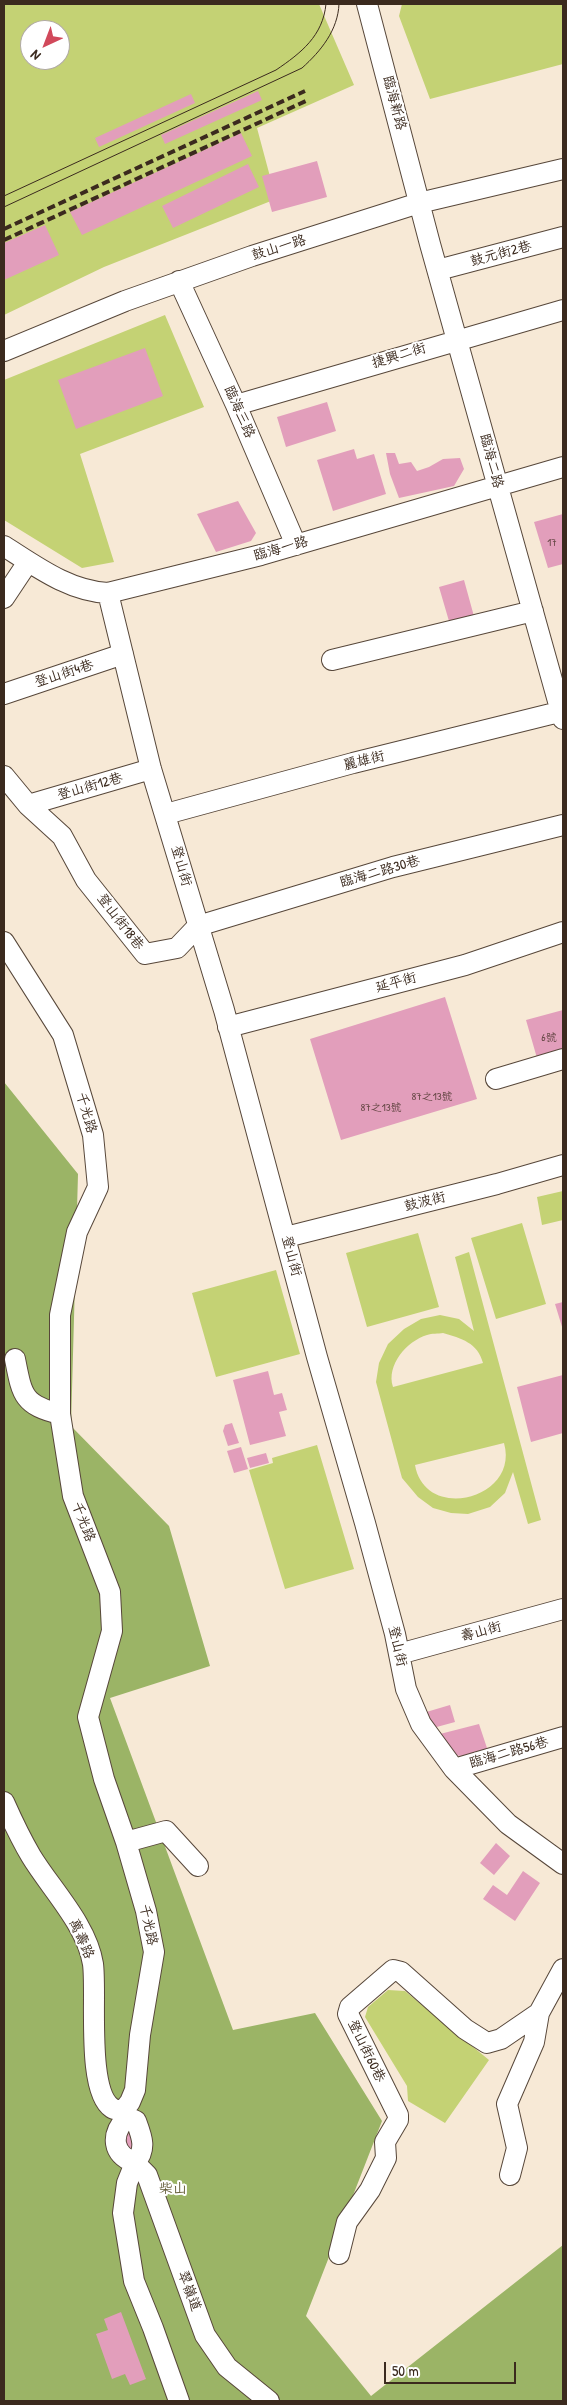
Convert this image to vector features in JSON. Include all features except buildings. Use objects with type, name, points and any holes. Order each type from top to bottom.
[{"type":"street","name":"臨海新路","points":[[367,4],[419,203]]},
{"type":"street","name":"鼓山一路","points":[[4,351],[125,301],[252,256],[419,203],[563,169]]},
{"type":"street","name":"臨海二路","points":[[419,203],[562,714]]},
{"type":"street","name":"鼓元街2巷","points":[[438,270],[563,237]]},
{"type":"street","name":"臨海三路","points":[[179,281],[236,404],[296,545]]},
{"type":"street","name":"捷興二街","points":[[236,404],[563,310]]},
{"type":"street","name":"臨海一路","points":[[4,546],[71,586],[90,592],[108,593],[296,545],[563,467]]},
{"type":"street","points":[[4,598],[28,562]]},
{"type":"street","name":"登山街","points":[[108,593],[152,768],[228,1027],[286,1237],[399,1654],[406,1688],[421,1724],[454,1769],[508,1824],[554,1849],[563,1864]]},
{"type":"street","points":[[332,660],[533,611]]},
{"type":"street","name":"登山街4巷","points":[[4,694],[123,654]]},
{"type":"street","name":"麗雄街","points":[[166,814],[353,763],[562,714]]},
{"type":"street","name":"登山街12巷","points":[[28,805],[152,768]]},
{"type":"street","points":[[4,776],[28,805]]},
{"type":"street","name":"登山街18巷","points":[[28,805],[62,836],[86,880],[145,954],[177,948],[198,926]]},
{"type":"street","name":"臨海二路30巷","points":[[198,926],[393,868],[563,825]]},
{"type":"street","name":"延平街","points":[[228,1027],[465,965],[563,932]]},
{"type":"street","name":"千光路","points":[[4,942],[63,1035],[93,1135],[98,1187],[77,1232],[60,1315],[60,1414],[73,1496],[110,1592],[112,1631],[88,1717],[104,1779],[126,1842],[146,1911],[154,1952],[140,2035],[135,2090],[115,2139],[116,2147],[124,2159],[135,2163]]},
{"type":"street","points":[[496,1079],[563,1059]]},
{"type":"street","name":"鼓波街","points":[[286,1237],[496,1184],[563,1165]]},
{"type":"street","points":[[15,1359],[21,1385],[27,1399],[38,1409],[60,1414]]},
{"type":"street","name":"壽山街","points":[[399,1654],[563,1609]]},
{"type":"street","name":"臨海二路56巷","points":[[454,1769],[563,1737]]},
{"type":"street","name":"萬壽路","points":[[4,1802],[31,1856],[79,1928],[93,1964],[94,2053],[101,2089],[107,2104],[113,2110],[125,2114]]},
{"type":"street","points":[[126,1842],[166,1831],[198,1866]]},
{"type":"street","name":"登山街60巷","points":[[510,2175],[517,2148],[507,2104],[534,2042],[539,2013],[563,1969]]},
{"type":"street","name":"登山街60巷","points":[[339,2254],[347,2222],[370,2190],[386,2158],[386,2142],[398,2120],[398,2115],[348,2014],[350,2007],[393,1970],[401,1972],[482,2041],[487,2043],[501,2039],[539,2013]]},
{"type":"street","points":[[135,2163],[127,2183],[123,2213],[134,2282],[179,2401]]},
{"type":"street","name":"翠嶺道","points":[[135,2163],[146,2175],[205,2335],[227,2367],[269,2401]]},
{"type":"green space","points":[[4,4],[319,4],[354,85],[257,128],[276,199],[104,267],[4,315]]},
{"type":"green space","points":[[402,4],[563,4],[563,64],[430,99],[399,16]]},
{"type":"green space","points":[[165,315],[204,407],[80,454],[114,562],[82,568],[4,520],[4,380]]},
{"type":"green space","name":"柴山","points":[[4,1082],[78,1174],[71,1426],[169,1526],[210,1666],[110,1698],[233,2030],[315,2013],[382,2121],[306,2316],[371,2396],[563,2245],[563,2401],[4,2401]]},
{"type":"green space","points":[[563,1191],[563,1220],[542,1225],[537,1197]]},
{"type":"green space","points":[[522,1223],[546,1304],[496,1319],[471,1238]]},
{"type":"green space","points":[[418,1233],[439,1307],[367,1327],[346,1253]]},
{"type":"green space","points":[[469,1252],[541,1520],[528,1524],[513,1472],[505,1493],[490,1507],[468,1514],[451,1513],[433,1508],[418,1497],[402,1478],[376,1382],[379,1363],[388,1344],[404,1329],[421,1319],[440,1315],[459,1319],[474,1331],[455,1257]],"holes":[[[443,1333],[468,1342],[481,1356],[483,1363],[393,1387],[392,1379],[395,1362],[406,1348],[429,1334]],[[504,1443],[505,1462],[498,1478],[486,1490],[469,1497],[452,1498],[435,1494],[422,1483],[415,1465]]]},
{"type":"green space","points":[[276,1270],[300,1354],[216,1377],[192,1293]]},
{"type":"green space","points":[[317,1445],[354,1569],[285,1589],[249,1470],[273,1463],[272,1458]]},
{"type":"green space","points":[[388,1990],[405,1991],[489,2060],[445,2123],[408,2101],[407,2086],[365,2017],[368,2007]]},
{"type":"tram line","points":[[4,196],[276,70],[309,43],[320,25],[326,4]]},
{"type":"tram line","points":[[4,207],[302,68],[322,47],[332,31],[338,14],[339,4]]},
{"type":"railway","points":[[4,229],[305,91]]},
{"type":"railway","points":[[4,240],[308,100]]}]
